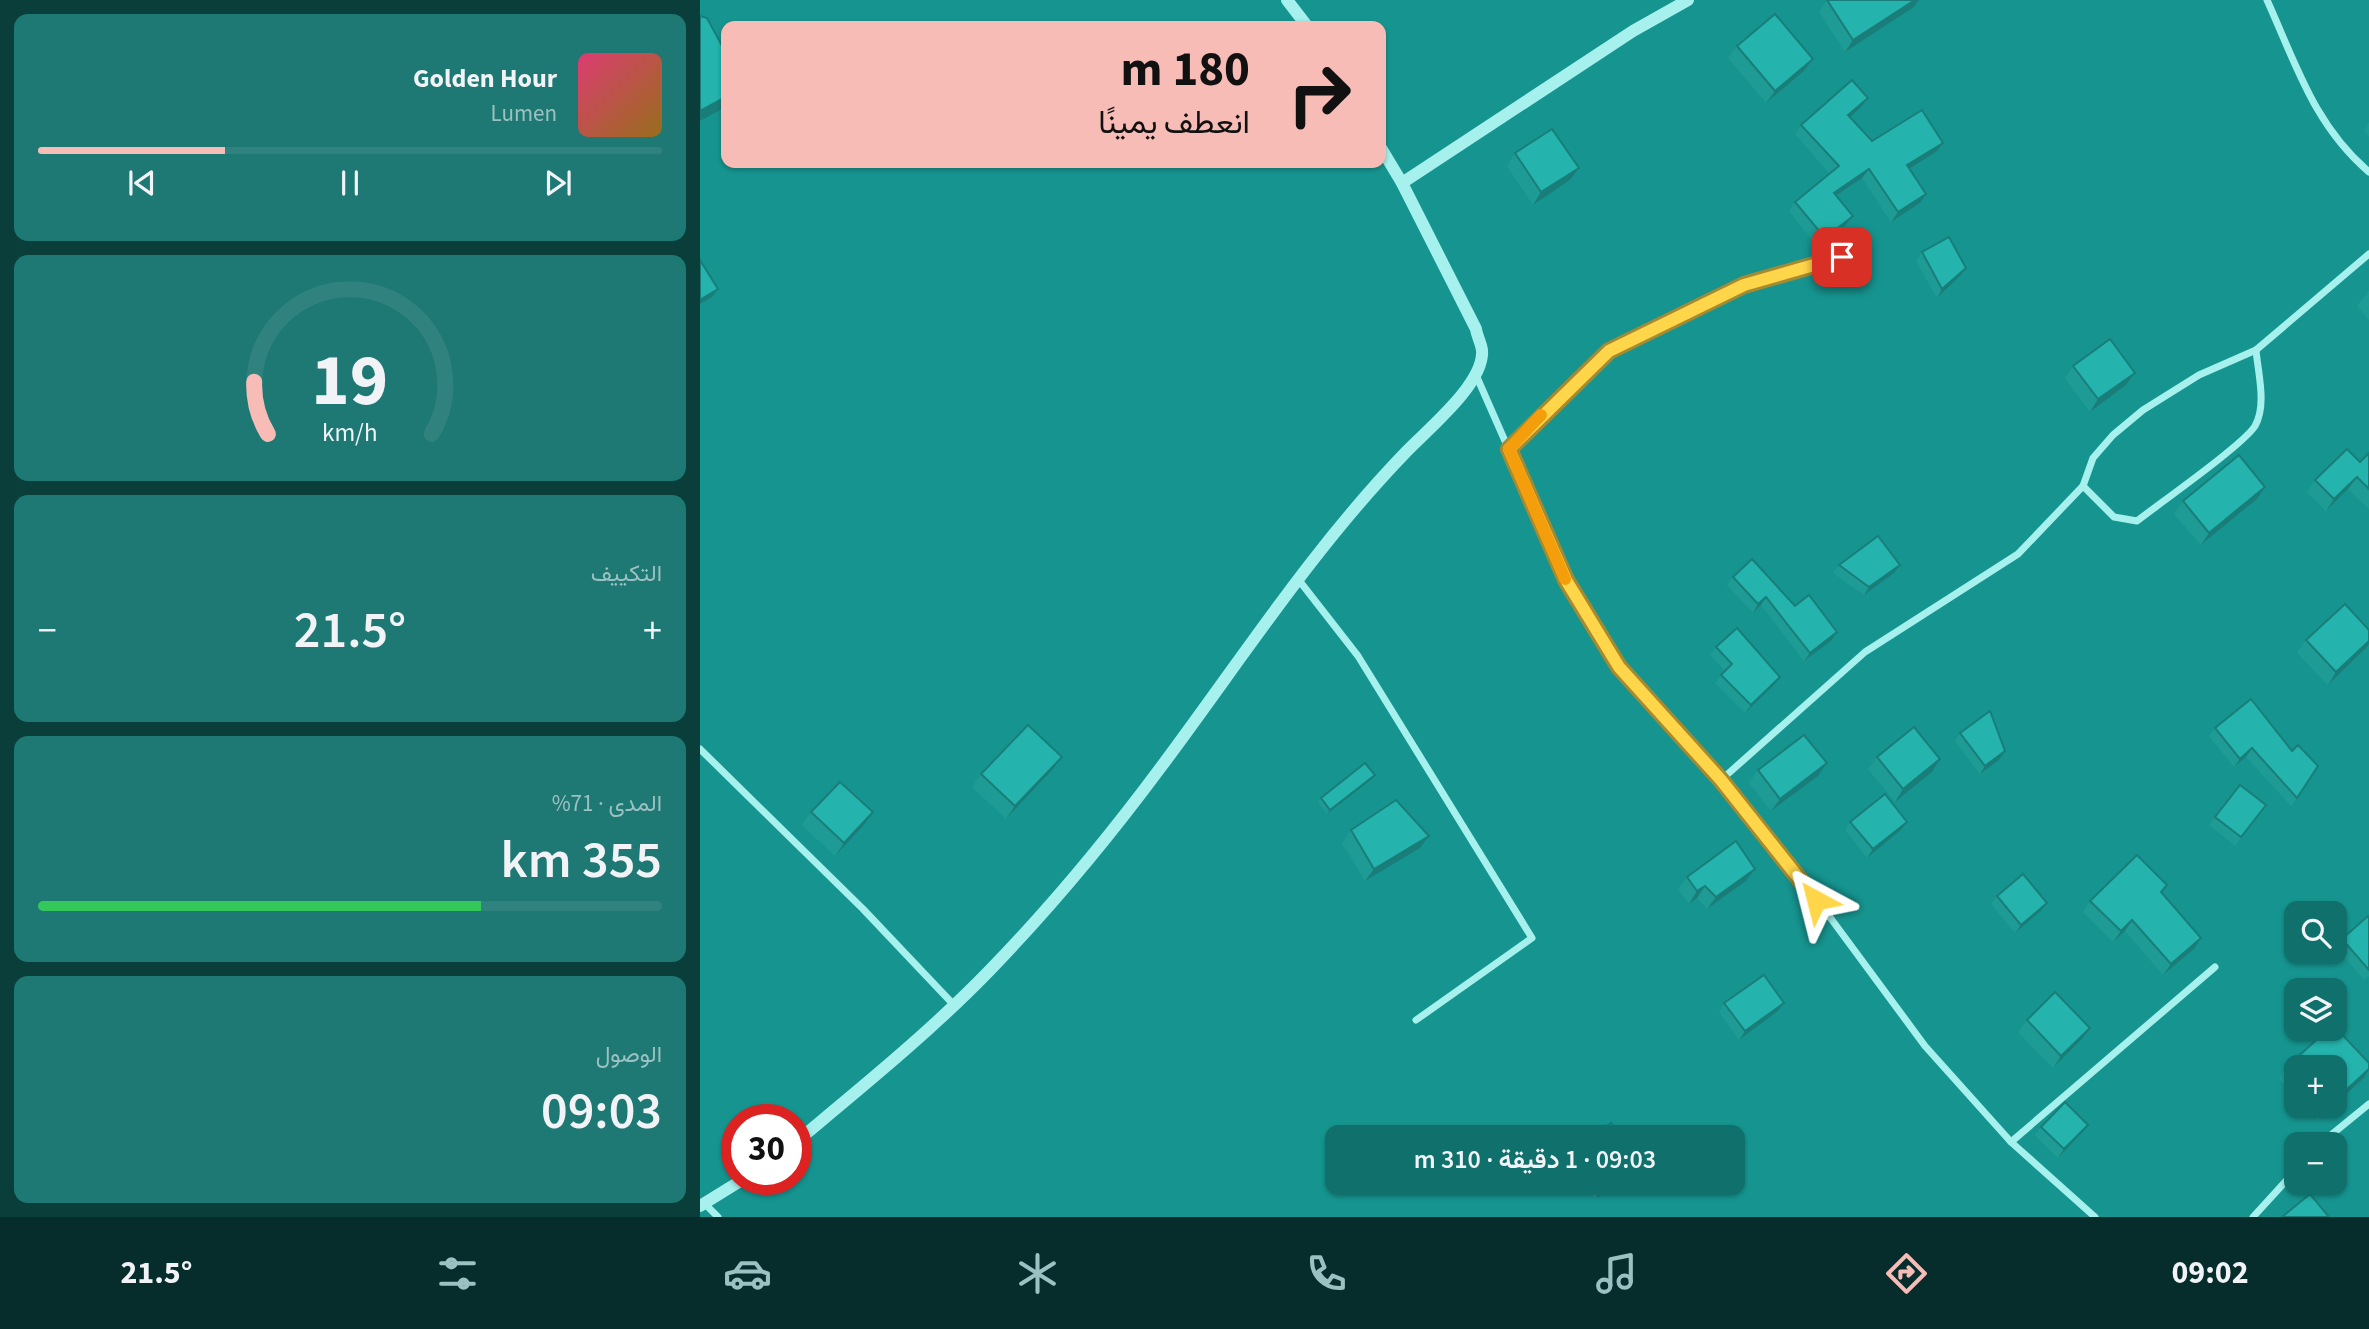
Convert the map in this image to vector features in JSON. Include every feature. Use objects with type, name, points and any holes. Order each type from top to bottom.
[{"type":"street","points":[[1287,0],[1303,21]]},
{"type":"street","points":[[1402,183],[1633,31],[1688,0]]},
{"type":"street","points":[[2267,0],[2318,113],[2343,150],[2369,172]]},
{"type":"street","points":[[812,1129],[873,1078],[990,970],[1077,872],[1159,769],[1298,579],[1373,487],[1457,399],[1476,374],[1482,351],[1476,329],[1386,156]]},
{"type":"street","points":[[1509,449],[1609,351],[1744,285],[1867,250]]},
{"type":"street","points":[[1721,780],[1865,652],[2018,554],[2084,486],[2093,458],[2113,435],[2143,410],[2199,375],[2256,350],[2369,254]]},
{"type":"street","points":[[2084,486],[2114,517],[2137,521],[2232,447],[2255,426],[2260,406],[2256,350]]},
{"type":"street","points":[[1476,374],[1566,580],[1619,667],[1721,780],[1832,920],[1925,1046],[2011,1142],[2095,1217]]},
{"type":"street","points":[[1298,579],[1358,656],[1532,938],[1416,1020]]},
{"type":"street","points":[[700,749],[863,909],[953,1004]]},
{"type":"street","points":[[2011,1142],[2215,967]]},
{"type":"street","points":[[2335,1132],[2369,1104]]},
{"type":"street","points":[[2253,1217],[2284,1183]]},
{"type":"street","points":[[718,1217],[702,1205],[721,1193]]},
{"type":"building","points":[[1827,0],[1915,0],[1853,40]]},
{"type":"building","points":[[1775,14],[1813,59],[1775,91],[1737,46]]},
{"type":"building","points":[[700,16],[707,18],[721,44],[721,100],[700,111]]},
{"type":"building","points":[[1852,80],[1868,98],[1848,115],[1872,141],[1922,110],[1943,143],[1907,165],[1926,194],[1898,212],[1869,169],[1834,193],[1853,216],[1825,238],[1795,202],[1839,166],[1801,125]]},
{"type":"building","points":[[1552,129],[1579,168],[1541,192],[1515,153]]},
{"type":"building","points":[[1949,237],[1966,268],[1942,289],[1922,252]]},
{"type":"building","points":[[700,260],[718,289],[700,300]]},
{"type":"building","points":[[2110,339],[2135,373],[2098,399],[2073,366]]},
{"type":"building","points":[[2347,449],[2360,462],[2369,453],[2369,489],[2357,477],[2334,499],[2315,480]]},
{"type":"building","points":[[2239,455],[2265,487],[2209,533],[2183,501]]},
{"type":"building","points":[[1878,536],[1900,565],[1869,587],[1839,565]]},
{"type":"building","points":[[1752,559],[1795,606],[1809,595],[1837,632],[1810,653],[1766,597],[1758,604],[1733,577]]},
{"type":"building","points":[[2345,604],[2369,630],[2369,641],[2336,672],[2306,640]]},
{"type":"building","points":[[1737,628],[1780,677],[1751,705],[1721,675],[1732,664],[1716,647]]},
{"type":"building","points":[[2251,699],[2292,751],[2298,745],[2318,766],[2297,798],[2252,748],[2240,759],[2215,728]]},
{"type":"building","points":[[1990,711],[2005,751],[1985,766],[1960,733]]},
{"type":"building","points":[[1028,725],[1062,757],[1015,806],[981,774]]},
{"type":"building","points":[[1914,727],[1940,759],[1903,789],[1877,757]]},
{"type":"building","points":[[1804,735],[1827,763],[1780,799],[1758,770]]},
{"type":"building","points":[[1365,763],[1375,775],[1330,810],[1321,798]]},
{"type":"building","points":[[840,782],[873,812],[844,843],[811,812]]},
{"type":"building","points":[[2240,785],[2266,805],[2241,837],[2215,817]]},
{"type":"building","points":[[1885,794],[1907,822],[1873,849],[1850,822]]},
{"type":"building","points":[[1396,800],[1429,836],[1374,869],[1351,830]]},
{"type":"building","points":[[1736,841],[1755,869],[1716,897],[1705,886],[1697,891],[1687,877]]},
{"type":"building","points":[[2137,855],[2167,885],[2161,892],[2201,938],[2171,964],[2132,920],[2121,931],[2090,901]]},
{"type":"building","points":[[2023,874],[2047,903],[2021,925],[1997,896]]},
{"type":"building","points":[[2368,916],[2369,970],[2347,945],[2347,935]]},
{"type":"building","points":[[1764,975],[1784,1003],[1745,1031],[1724,1003]]},
{"type":"building","points":[[2055,992],[2090,1028],[2061,1056],[2027,1020]]},
{"type":"building","points":[[2347,1040],[2369,1063],[2369,1069],[2347,1089],[2347,1055],[2300,1055],[2315,1041]]},
{"type":"building","points":[[2065,1102],[2088,1125],[2064,1149],[2041,1127]]},
{"type":"building","points":[[2311,1195],[2329,1217],[2282,1217]]},
{"type":"slow traffic","points":[[1541,415],[1509,449],[1565,579]]},
{"type":"route","points":[[1816,900],[1721,780],[1619,667],[1566,580],[1509,449],[1609,351],[1744,285],[1842,257]]}]
